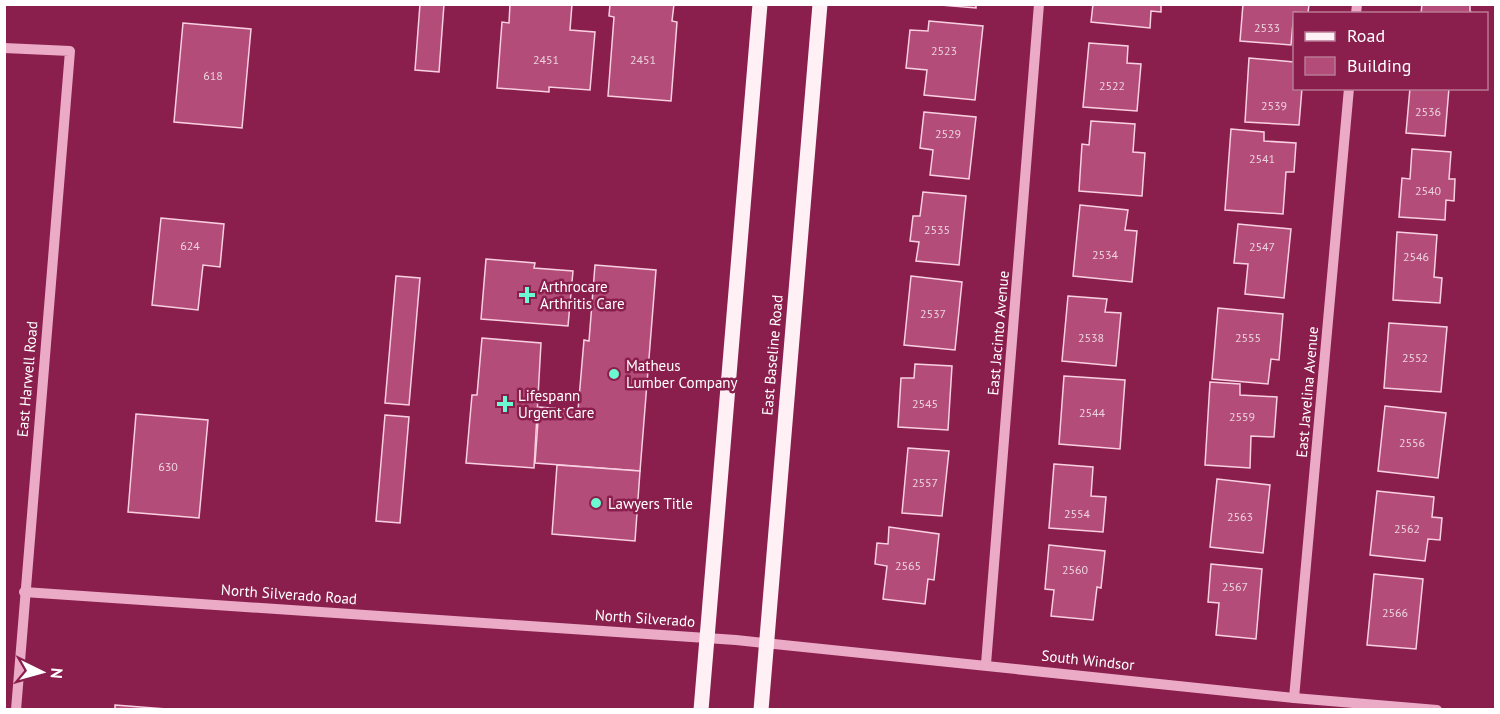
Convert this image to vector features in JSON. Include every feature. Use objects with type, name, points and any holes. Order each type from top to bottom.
[{"type":"main road","points":[[701,710],[760,4]]},
{"type":"main road","name":"East Baseline Road","points":[[761,710],[820,4]]},
{"type":"street","name":"East Jacinto Avenue","points":[[986,664],[1039,4]]},
{"type":"street","name":"East Harwell Road","points":[[4,48],[70,51],[16,710]]},
{"type":"street","name":"East Javelina Avenue","points":[[1294,698],[1349,90]]},
{"type":"street","name":"North Silverado Road","points":[[24,592],[552,626]]},
{"type":"street","name":"North Silverado","points":[[552,626],[736,640]]},
{"type":"street","name":"South Windsor","points":[[736,640],[986,664],[1294,698],[1437,710]]},
{"type":"building","points":[[420,4],[444,4],[439,72],[415,70]]},
{"type":"building","points":[[510,4],[572,4],[570,30],[595,32],[590,90],[549,87],[549,92],[497,88],[502,22],[509,23]]},
{"type":"building","points":[[610,4],[674,4],[672,21],[677,22],[671,101],[608,96],[614,17],[609,16]]},
{"type":"building","points":[[928,4],[976,4],[976,8]]},
{"type":"building","points":[[1093,4],[1161,4],[1161,12],[1151,11],[1150,28],[1091,22]]},
{"type":"building","points":[[1243,4],[1309,4],[1308,12],[1293,12],[1291,45],[1240,41]]},
{"type":"building","points":[[1422,4],[1470,4],[1471,12],[1421,12]]},
{"type":"building","points":[[929,21],[983,26],[975,100],[924,95],[927,70],[906,68],[910,30],[928,31]]},
{"type":"building","points":[[183,23],[251,29],[242,128],[174,122]]},
{"type":"building","points":[[1089,43],[1128,46],[1127,63],[1141,64],[1137,111],[1083,107]]},
{"type":"building","points":[[1249,58],[1293,62],[1293,90],[1302,90],[1299,125],[1245,122]]},
{"type":"building","points":[[1410,90],[1449,90],[1445,136],[1406,133]]},
{"type":"building","points":[[924,112],[976,117],[969,179],[930,175],[933,150],[920,148]]},
{"type":"building","points":[[1091,121],[1135,124],[1133,152],[1145,153],[1142,196],[1079,191],[1082,144],[1089,145]]},
{"type":"building","points":[[1231,129],[1264,132],[1264,141],[1296,143],[1294,172],[1286,172],[1283,214],[1225,210]]},
{"type":"building","points":[[1412,149],[1451,152],[1449,179],[1455,179],[1454,201],[1446,200],[1445,220],[1399,217],[1402,178],[1410,179]]},
{"type":"building","points":[[923,192],[966,196],[959,265],[916,261],[919,242],[910,241],[913,216],[920,216]]},
{"type":"building","points":[[1080,205],[1128,210],[1125,230],[1137,231],[1132,282],[1073,276]]},
{"type":"building","points":[[161,218],[224,224],[220,267],[203,265],[198,310],[152,305]]},
{"type":"building","points":[[1238,224],[1291,229],[1284,298],[1245,294],[1248,264],[1234,263]]},
{"type":"building","points":[[1397,232],[1437,235],[1434,277],[1442,278],[1440,303],[1393,300]]},
{"type":"building","name":"Arthrocare Arthritis Care","points":[[486,259],[535,263],[534,268],[573,271],[568,326],[481,319]]},
{"type":"building","name":"Matheus Lumber Company","points":[[595,265],[656,270],[640,471],[535,463],[539,407],[578,410],[584,340],[589,341]]},
{"type":"building","points":[[396,276],[420,278],[409,405],[385,403]]},
{"type":"building","points":[[911,276],[962,282],[955,350],[904,345]]},
{"type":"building","points":[[1068,296],[1107,299],[1105,312],[1121,313],[1116,366],[1062,361]]},
{"type":"building","points":[[1218,308],[1283,314],[1279,360],[1271,359],[1268,384],[1212,379]]},
{"type":"building","points":[[1389,323],[1447,327],[1441,392],[1384,388]]},
{"type":"building","name":"Lifespann Urgent Care","points":[[482,338],[541,343],[534,468],[466,463],[472,395],[477,395]]},
{"type":"building","points":[[915,364],[952,366],[948,430],[898,427],[901,378],[914,378]]},
{"type":"building","points":[[1064,376],[1125,380],[1120,449],[1059,444]]},
{"type":"building","points":[[1210,382],[1240,384],[1240,395],[1277,397],[1274,437],[1251,436],[1250,468],[1205,465]]},
{"type":"building","points":[[1385,406],[1446,413],[1438,478],[1378,471]]},
{"type":"building","points":[[136,414],[208,420],[199,518],[128,512]]},
{"type":"building","points":[[385,415],[409,417],[400,523],[376,521]]},
{"type":"building","points":[[908,448],[949,451],[942,516],[902,513]]},
{"type":"building","points":[[1054,464],[1093,467],[1091,496],[1106,497],[1103,532],[1049,528]]},
{"type":"building","name":"Lawyers Title","points":[[557,465],[640,471],[635,541],[552,534]]},
{"type":"building","points":[[1217,479],[1270,485],[1263,553],[1210,547]]},
{"type":"building","points":[[1377,491],[1434,497],[1432,517],[1442,518],[1440,540],[1428,539],[1425,561],[1370,555]]},
{"type":"building","points":[[889,527],[939,534],[934,580],[928,579],[925,604],[883,599],[887,566],[875,564],[877,543],[888,544]]},
{"type":"building","points":[[1049,545],[1105,551],[1101,588],[1097,587],[1093,620],[1051,616],[1054,590],[1045,589]]},
{"type":"building","points":[[1211,564],[1262,569],[1256,639],[1216,635],[1219,603],[1208,602]]},
{"type":"building","points":[[1374,574],[1423,579],[1416,649],[1367,645]]},
{"type":"building","points":[[115,705],[166,709],[166,710],[115,710]]},
{"type":"place","name":"Arthrocare Arthritis Care","points":[[527,295]]},
{"type":"place","name":"Matheus Lumber Company","points":[[614,374]]},
{"type":"place","name":"Lifespann Urgent Care","points":[[505,404]]},
{"type":"place","name":"Lawyers Title","points":[[596,503]]}]
